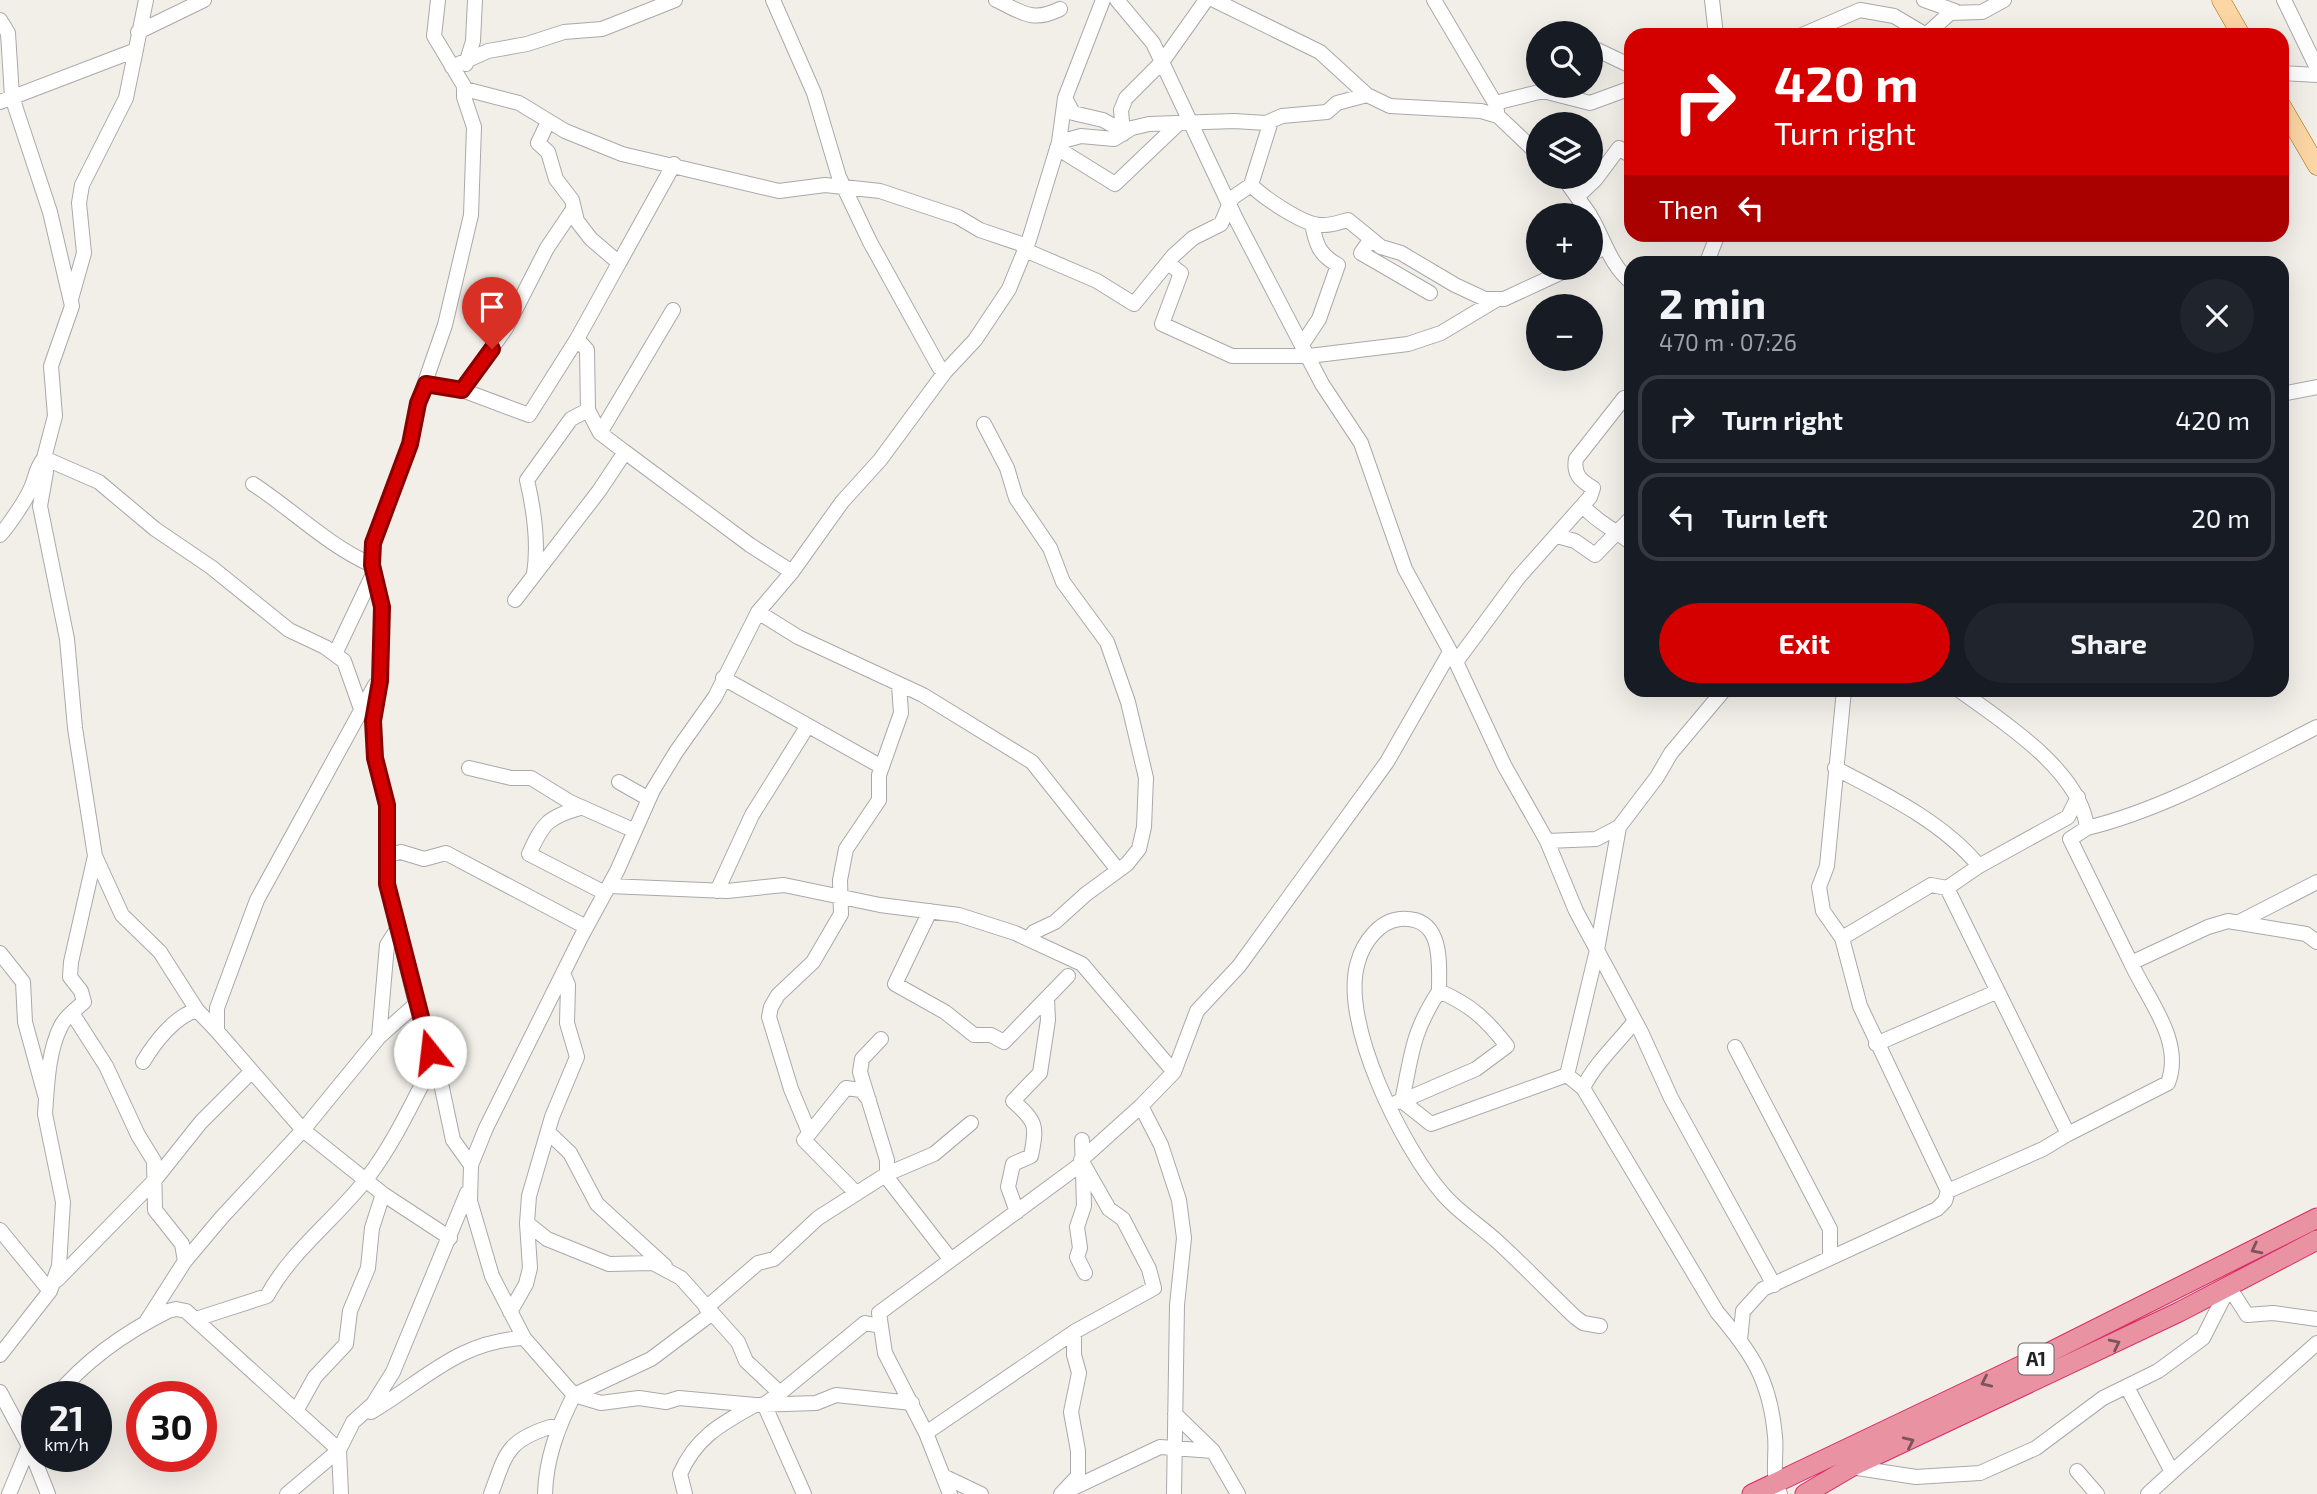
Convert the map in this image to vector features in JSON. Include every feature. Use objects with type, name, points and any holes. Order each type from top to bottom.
[{"type":"highway","name":"A1","points":[[1752,1494],[1777,1489],[2317,1219]]},
{"type":"highway","name":"A1","points":[[1805,1494],[1851,1467],[1988,1405],[2229,1287],[2317,1240]]},
{"type":"main road","points":[[2221,0],[2237,28]]},
{"type":"main road","points":[[2289,118],[2317,166]]},
{"type":"street","points":[[71,301],[84,253],[79,204],[82,186],[126,98],[146,0]]},
{"type":"street","points":[[138,32],[204,0]]},
{"type":"street","points":[[438,0],[434,36],[464,87],[519,103],[548,122],[622,154],[674,164],[702,175],[740,180],[779,191],[814,185],[873,190],[919,203],[1097,281],[1132,304],[1139,300],[1168,263],[1193,238],[1221,224],[1229,203],[1251,185],[1271,121]]},
{"type":"street","points":[[471,1165],[453,1140],[442,1088],[432,1065],[387,884],[387,805],[373,739],[380,675],[382,607],[373,568],[373,543],[406,456],[445,325],[471,215],[474,127],[464,97],[464,87],[473,41],[475,0]]},
{"type":"street","points":[[773,0],[814,93],[839,177],[870,242],[939,367],[945,372]]},
{"type":"street","points":[[996,0],[1030,16],[1045,17],[1060,9]]},
{"type":"street","points":[[287,1494],[339,1450],[353,1422],[373,1404],[393,1372],[429,1278],[450,1238],[469,1184],[471,1165],[486,1128],[607,890],[649,799],[676,752],[715,697],[758,612],[792,572],[835,510],[880,460],[945,372],[975,340],[1009,289],[1026,248],[1058,145],[1065,97],[1103,0]]},
{"type":"street","points":[[1117,0],[1153,43],[1185,123],[1325,388],[1361,443],[1405,569],[1453,657],[1504,765],[1547,841],[1576,911],[1635,1021],[1671,1098],[1774,1285]]},
{"type":"street","points":[[1122,132],[1121,107],[1126,97],[1162,62],[1206,0]]},
{"type":"street","points":[[1214,0],[1321,52],[1367,95],[1390,106],[1481,111],[1497,110],[1526,98]]},
{"type":"street","points":[[1433,0],[1497,110],[1526,142]]},
{"type":"street","points":[[1712,0],[1715,28]]},
{"type":"street","points":[[1924,0],[1970,15],[2004,0]]},
{"type":"street","points":[[2284,0],[2317,68]]},
{"type":"street","points":[[453,67],[468,59],[564,32],[601,29],[667,1]]},
{"type":"street","points":[[1818,28],[1860,10],[1894,16],[1914,28]]},
{"type":"street","points":[[1934,28],[1955,11]]},
{"type":"street","points":[[0,20],[8,33],[6,99],[50,212],[72,306],[51,366],[55,416],[44,458],[34,472],[33,484],[26,499],[0,535]]},
{"type":"street","points":[[6,99],[136,50]]},
{"type":"street","points":[[1603,53],[1624,63]]},
{"type":"street","points":[[2289,74],[2317,75]]},
{"type":"street","points":[[1579,98],[1590,103],[1624,91]]},
{"type":"street","points":[[1058,145],[1081,136],[1109,140],[1122,132],[1149,124],[1271,121],[1282,116],[1327,112],[1334,104],[1367,95]]},
{"type":"street","points":[[1065,97],[1073,113],[1103,120],[1122,132]]},
{"type":"street","points":[[548,122],[538,143],[548,152],[556,179],[572,200],[577,220],[591,239],[619,263]]},
{"type":"street","points":[[1058,145],[1115,184],[1185,123]]},
{"type":"street","points":[[1578,196],[1595,180],[1619,148],[1624,151]]},
{"type":"street","points":[[426,384],[462,390],[529,415],[577,339],[674,164]]},
{"type":"street","points":[[1251,185],[1263,197],[1312,223],[1324,225],[1348,220],[1383,248],[1401,253],[1469,292],[1496,300]]},
{"type":"street","points":[[1572,189],[1582,203]]},
{"type":"street","points":[[462,390],[506,328],[547,248],[574,208]]},
{"type":"street","points":[[1306,349],[1320,319],[1338,265],[1324,257],[1315,243],[1312,223]]},
{"type":"street","points":[[1371,240],[1361,253],[1430,293]]},
{"type":"street","points":[[1604,247],[1624,277]]},
{"type":"street","points":[[1168,263],[1181,273],[1162,324],[1232,356],[1408,344],[1441,333],[1496,300],[1543,280]]},
{"type":"street","points":[[600,433],[673,310]]},
{"type":"street","points":[[577,339],[587,350],[589,410],[600,433],[750,545],[792,572]]},
{"type":"street","points":[[2289,393],[2317,387]]},
{"type":"street","points":[[950,1494],[926,1433],[885,1353],[879,1313],[1081,1162],[1174,1072],[1197,1011],[1238,966],[1387,762],[1453,657],[1518,578],[1583,506],[1593,488],[1581,481],[1575,467],[1576,459],[1624,402]]},
{"type":"street","points":[[534,575],[536,559],[533,504],[527,480],[571,419],[589,410]]},
{"type":"street","points":[[984,424],[1007,468],[1016,498],[1051,548],[1063,582],[1107,642],[1128,702],[1146,778],[1146,800],[1139,849],[1055,922],[1034,932],[1028,939]]},
{"type":"street","points":[[515,600],[599,491],[625,452]]},
{"type":"street","points":[[44,458],[99,482],[274,619],[344,661],[361,709]]},
{"type":"street","points":[[44,458],[46,472],[40,506],[67,639],[75,728],[95,856],[122,915],[160,952],[197,1010],[303,1130],[383,1194],[450,1238]]},
{"type":"street","points":[[253,484],[352,556],[373,568]]},
{"type":"street","points":[[1583,506],[1601,525],[1624,537]]},
{"type":"street","points":[[1557,536],[1575,541],[1595,555],[1624,524]]},
{"type":"street","points":[[335,654],[373,568]]},
{"type":"street","points":[[758,612],[798,637],[923,695],[1032,762],[1118,870]]},
{"type":"street","points":[[217,1031],[217,1008],[257,900],[380,675]]},
{"type":"street","points":[[723,678],[882,767]]},
{"type":"street","points":[[809,1132],[791,1089],[769,1017],[778,995],[813,962],[841,914],[839,880],[846,849],[880,800],[882,767],[901,713],[899,685]]},
{"type":"street","points":[[1547,841],[1596,839],[1619,827],[1650,788],[1671,752],[1718,697]]},
{"type":"street","points":[[1740,1340],[1743,1311],[1763,1289],[1937,1209],[1945,1201],[1948,1191],[1860,1006],[1842,938],[1822,911],[1819,887],[1828,866],[1843,697]]},
{"type":"street","points":[[1968,697],[2028,742],[2078,797],[2086,813],[2087,828]]},
{"type":"street","points":[[717,891],[752,815],[807,727]]},
{"type":"street","points":[[1948,1191],[2043,1149],[2168,1083],[2173,1071],[2172,1045],[2070,839],[2087,828],[2120,820],[2197,786],[2317,727]]},
{"type":"street","points":[[469,768],[511,778],[531,778],[580,808],[633,830]]},
{"type":"street","points":[[1835,768],[1898,802],[1968,852],[1979,866]]},
{"type":"street","points":[[619,782],[649,799]]},
{"type":"street","points":[[1842,938],[1931,886],[1947,888],[1979,866],[2068,817],[2078,797]]},
{"type":"street","points":[[580,808],[557,815],[543,824],[529,854],[607,890],[717,891],[784,885],[841,897],[959,915],[1028,939],[1082,964],[1174,1072]]},
{"type":"street","points":[[1567,1074],[1597,950],[1619,827]]},
{"type":"street","points":[[387,855],[401,852],[424,859],[446,853],[586,927]]},
{"type":"street","points":[[53,1286],[64,1202],[45,1114],[46,1100],[55,1041],[62,1023],[84,1002],[81,991],[70,977],[71,962],[95,856]]},
{"type":"street","points":[[2131,963],[2208,927],[2241,921],[2317,882]]},
{"type":"street","points":[[1947,888],[2068,1134]]},
{"type":"street","points":[[930,911],[895,984],[945,1012],[974,1035],[991,1035],[1004,1042],[1068,976]]},
{"type":"street","points":[[1395,1102],[1412,1042],[1439,991],[1440,951],[1429,930],[1422,924],[1400,919],[1377,928],[1360,954],[1353,978],[1365,1050],[1395,1102],[1424,1170],[1444,1195],[1498,1241],[1575,1317],[1583,1323],[1600,1326]]},
{"type":"street","points":[[2241,921],[2306,934],[2317,942]]},
{"type":"street","points":[[379,1037],[387,945],[398,928]]},
{"type":"street","points":[[0,953],[23,982],[25,1022],[46,1100]]},
{"type":"street","points":[[510,1312],[526,1284],[530,1268],[527,1223],[529,1196],[548,1132],[577,1057],[567,1023],[568,985],[563,973]]},
{"type":"street","points":[[1395,1102],[1476,1069],[1507,1046],[1489,1023],[1465,1002],[1439,991]]},
{"type":"street","points":[[1876,1044],[1996,992]]},
{"type":"street","points":[[1017,1212],[1008,1187],[1013,1164],[1031,1156],[1035,1135],[1031,1116],[1013,1101],[1040,1073],[1048,1020],[1046,999]]},
{"type":"street","points":[[145,1323],[185,1261],[271,1161],[303,1130],[379,1037],[416,1004]]},
{"type":"street","points":[[143,1062],[152,1048],[186,1013],[197,1010]]},
{"type":"street","points":[[72,1013],[106,1066],[138,1135],[154,1161],[155,1210],[182,1244],[185,1261]]},
{"type":"street","points":[[1583,1088],[1594,1067],[1614,1048],[1635,1021]]},
{"type":"street","points":[[856,1193],[804,1140],[846,1088],[862,1059],[881,1039]]},
{"type":"street","points":[[1735,1047],[1830,1230],[1830,1258]]},
{"type":"street","points":[[862,1059],[860,1072],[887,1160],[886,1174],[951,1260]]},
{"type":"street","points":[[196,1319],[267,1296],[278,1274],[367,1179],[389,1147],[432,1065]]},
{"type":"street","points":[[0,1355],[53,1286],[154,1181],[201,1122],[250,1073]]},
{"type":"street","points":[[1567,1074],[1583,1088],[1717,1312],[1740,1340],[1763,1376],[1775,1436],[1777,1489]]},
{"type":"street","points":[[1395,1102],[1431,1124],[1567,1074]]},
{"type":"street","points":[[846,1088],[861,1090],[869,1100]]},
{"type":"street","points":[[1141,1106],[1161,1145],[1179,1199],[1184,1238],[1177,1306],[1174,1494]]},
{"type":"street","points":[[545,1494],[545,1473],[556,1433],[573,1395],[651,1359],[708,1311],[758,1263],[774,1259],[797,1235],[886,1174],[934,1154],[971,1123]]},
{"type":"street","points":[[548,1132],[570,1153],[597,1204],[618,1220],[668,1270],[681,1278],[738,1342],[746,1361],[780,1393]]},
{"type":"street","points":[[1083,1140],[1081,1162],[1084,1206],[1077,1227],[1080,1248],[1077,1257],[1085,1273]]},
{"type":"street","points":[[926,1433],[1074,1332],[1154,1288],[1149,1269],[1123,1219],[1109,1209],[1081,1162]]},
{"type":"street","points":[[469,1184],[480,1243],[510,1312],[524,1339],[573,1395],[601,1402],[639,1398],[666,1402],[679,1398],[760,1405],[816,1403],[836,1395],[912,1403]]},
{"type":"street","points":[[296,1411],[315,1377],[346,1344],[350,1311],[368,1268],[372,1228],[383,1194]]},
{"type":"street","points":[[527,1223],[547,1239],[609,1264],[639,1261],[668,1270]]},
{"type":"street","points":[[0,1230],[53,1286]]},
{"type":"street","points":[[2229,1287],[2247,1315],[2273,1312],[2317,1319]]},
{"type":"street","points":[[1851,1467],[1916,1477],[1980,1473],[2036,1448],[2103,1398],[2158,1371],[2203,1338],[2229,1287]]},
{"type":"street","points":[[71,1381],[103,1350],[145,1323],[176,1309],[186,1311],[339,1450],[341,1494]]},
{"type":"street","points":[[685,1494],[680,1474],[700,1440],[712,1428],[780,1393],[865,1324],[880,1326]]},
{"type":"street","points":[[1061,1494],[1077,1476],[1078,1451],[1071,1412],[1079,1373],[1074,1355],[1074,1332]]},
{"type":"street","points":[[353,1422],[456,1356],[495,1340],[524,1339]]},
{"type":"street","points":[[2148,1494],[2317,1343]]},
{"type":"street","points":[[2127,1387],[2172,1472]]},
{"type":"street","points":[[0,1391],[21,1432]]},
{"type":"street","points":[[760,1405],[804,1494]]},
{"type":"street","points":[[1175,1414],[1213,1451],[1238,1494]]},
{"type":"street","points":[[491,1494],[503,1461],[519,1437],[550,1427],[554,1427],[556,1433]]},
{"type":"street","points":[[1061,1494],[1160,1447],[1213,1451]]},
{"type":"street","points":[[9,1494],[21,1466]]},
{"type":"street","points":[[2077,1471],[2097,1494]]},
{"type":"street","points":[[39,1472],[48,1494]]},
{"type":"street","points":[[943,1476],[981,1494]]},
{"type":"route","points":[[430,1052],[387,884],[387,805],[373,739],[373,721],[380,681],[382,607],[379,584],[372,565],[373,543],[402,469],[418,403],[426,384],[462,390],[492,349]]}]
